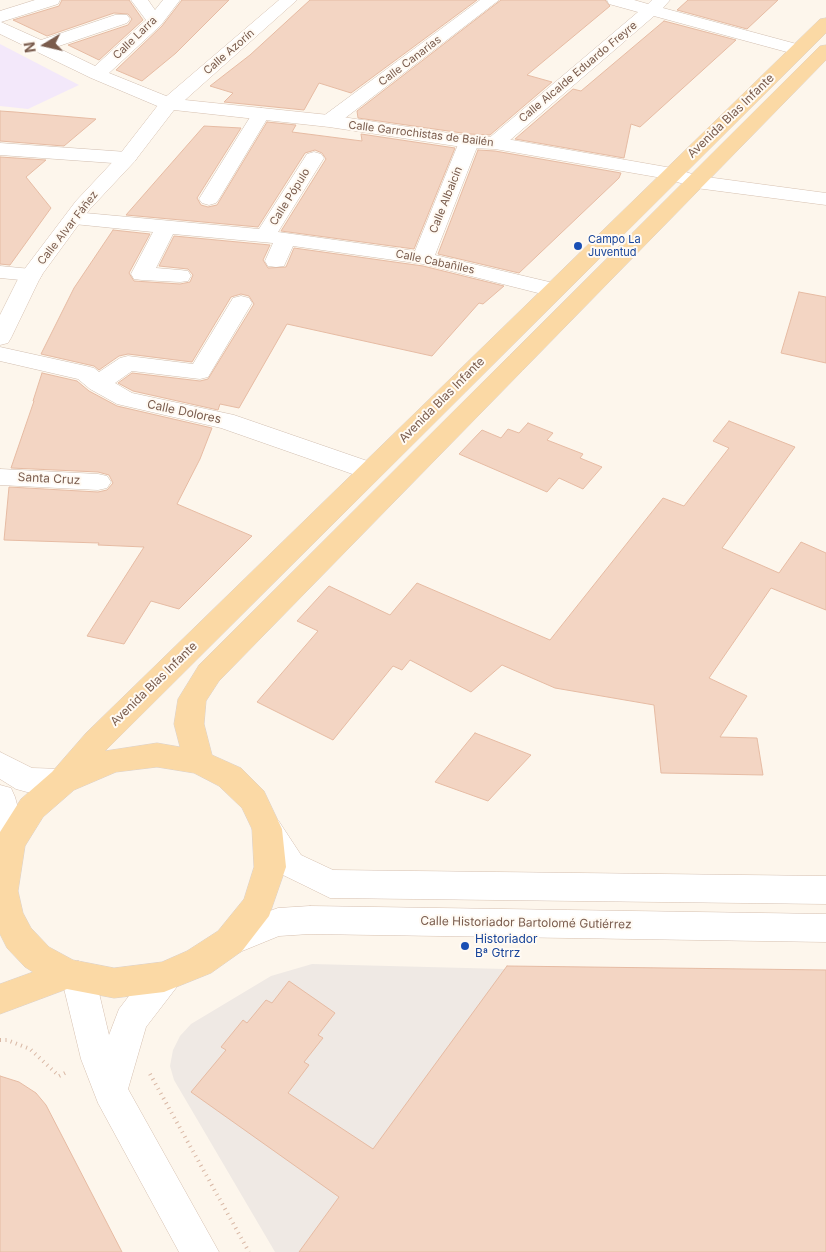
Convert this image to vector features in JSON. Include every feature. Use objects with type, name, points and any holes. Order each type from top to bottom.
[{"type":"main road","name":"Avenida Blas Infante","points":[[63,781],[96,740],[826,23]]},
{"type":"main road","name":"Avenida Blas Infante","points":[[199,762],[189,724],[192,699],[209,673],[826,50]]},
{"type":"main road","points":[[157,755],[199,762],[230,777],[253,800],[267,829],[270,867],[258,906],[230,941],[200,962],[164,977],[114,983],[73,975],[37,957],[19,938],[7,915],[2,891],[6,850],[32,808],[63,781],[113,760],[157,755]]},
{"type":"main road","points":[[0,999],[73,975]]},
{"type":"street","points":[[0,17],[52,0]]},
{"type":"street","points":[[139,0],[155,21]]},
{"type":"street","name":"Calle Larra","points":[[97,74],[155,21],[172,0]]},
{"type":"street","name":"Calle Azorín","points":[[169,104],[289,0]]},
{"type":"street","name":"Calle Canarias","points":[[329,121],[491,0]]},
{"type":"street","points":[[615,0],[657,5],[798,50]]},
{"type":"street","name":"Calle Alcalde Eduardo Freyre","points":[[494,143],[657,5]]},
{"type":"street","points":[[39,47],[121,19]]},
{"type":"street","name":"Calle Garrochistas de Bailén","points":[[0,27],[97,74],[169,104],[329,121],[469,142],[494,143],[672,174],[696,182],[826,199]]},
{"type":"street","name":"Calle Alvar Fáñez","points":[[0,338],[31,275],[74,218],[127,158],[169,104]]},
{"type":"street","points":[[210,199],[261,114]]},
{"type":"street","name":"Calle Albaicín","points":[[423,258],[469,142]]},
{"type":"street","points":[[0,149],[127,158]]},
{"type":"street","name":"Calle Pópulo","points":[[275,238],[314,158]]},
{"type":"street","name":"Calle Cabañiles","points":[[74,218],[275,238],[423,258],[554,290]]},
{"type":"street","points":[[166,226],[142,274],[180,276]]},
{"type":"street","points":[[275,238],[276,261]]},
{"type":"street","points":[[0,272],[31,275]]},
{"type":"street","points":[[98,384],[128,363],[200,372],[241,303]]},
{"type":"street","name":"Calle Dolores","points":[[0,354],[86,373],[98,384],[125,399],[226,421],[370,472]]},
{"type":"street","name":"Santa Cruz","points":[[0,477],[98,482]]},
{"type":"street","points":[[0,764],[26,780],[63,781]]},
{"type":"street","points":[[0,797],[6,850]]},
{"type":"street","points":[[267,829],[290,864],[330,884],[826,890]]},
{"type":"street","name":"Calle Historiador Bartolomé Gutiérrez","points":[[230,941],[278,922],[310,920],[826,928]]},
{"type":"street","points":[[73,975],[98,1059],[110,1091],[200,1252]]},
{"type":"street","points":[[110,1091],[131,1020],[164,977]]},
{"type":"shaded area","points":[[0,44],[79,85],[28,109],[0,106]]},
{"type":"shaded area","points":[[312,964],[505,969],[507,966],[826,970],[826,1252],[275,1252],[174,1080],[170,1066],[173,1050],[180,1036],[191,1024],[271,976]]},
{"type":"building","points":[[62,0],[129,0],[143,20],[99,60],[68,45],[128,25],[132,19],[128,14],[114,13],[47,36],[13,20],[59,6]]},
{"type":"building","points":[[182,0],[229,0],[176,53],[142,81],[116,70],[162,26]]},
{"type":"building","points":[[310,0],[477,0],[351,93],[319,83],[304,110],[224,102],[233,93],[210,86],[250,55]]},
{"type":"building","points":[[501,0],[605,0],[610,6],[527,75],[552,82],[490,135],[469,134],[358,118],[357,111]]},
{"type":"building","points":[[688,0],[778,0],[747,29],[677,10]]},
{"type":"building","points":[[664,21],[736,40],[640,127],[631,124],[624,158],[515,139],[573,89],[581,91]]},
{"type":"building","points":[[0,111],[96,119],[64,146],[0,141]]},
{"type":"building","points":[[267,122],[296,125],[292,132],[362,141],[361,134],[455,148],[414,249],[281,231],[326,159],[322,153],[315,150],[305,153],[258,227],[126,215],[204,126],[241,128],[197,198],[201,205],[208,207],[217,205]]},
{"type":"building","points":[[478,150],[495,151],[621,173],[619,178],[519,273],[438,254]]},
{"type":"building","points":[[0,157],[46,160],[26,177],[51,208],[10,265],[0,264]]},
{"type":"building","points":[[113,230],[150,234],[129,273],[134,281],[180,284],[190,282],[193,275],[188,269],[159,266],[174,236],[270,245],[263,260],[268,268],[286,267],[294,248],[423,266],[504,286],[483,304],[479,303],[432,356],[287,324],[239,408],[220,404],[218,410],[133,391],[118,383],[132,373],[200,381],[208,379],[254,304],[249,296],[241,294],[231,297],[192,362],[128,354],[119,356],[99,370],[94,366],[41,354],[74,288]]},
{"type":"building","points":[[799,292],[826,297],[826,363],[781,353]]},
{"type":"building","points":[[42,373],[77,381],[89,391],[117,406],[212,428],[200,459],[177,504],[252,536],[179,609],[151,601],[124,644],[87,636],[144,547],[98,545],[99,543],[4,540],[9,487],[98,492],[107,490],[113,483],[109,475],[98,472],[11,468]]},
{"type":"building","points":[[729,421],[795,447],[722,548],[779,573],[801,542],[826,553],[826,610],[771,588],[709,678],[747,696],[720,737],[757,738],[763,775],[661,773],[654,705],[555,688],[502,665],[471,692],[410,660],[402,670],[393,666],[333,740],[257,702],[318,631],[297,621],[329,586],[390,615],[417,583],[550,640],[663,498],[684,506],[729,448],[713,441]]},
{"type":"building","points":[[528,423],[553,433],[547,440],[583,454],[580,458],[602,467],[583,489],[559,478],[547,492],[459,454],[482,430],[501,438],[508,429],[519,433]]},
{"type":"building","points":[[475,733],[531,755],[488,801],[435,782]]},
{"type":"building","points":[[507,966],[826,970],[826,1252],[299,1252],[339,1197],[191,1092],[226,1050],[221,1047],[243,1020],[247,1023],[266,1000],[272,1003],[289,981],[335,1013],[318,1035],[323,1038],[304,1062],[309,1065],[288,1093],[373,1149]]},
{"type":"building","points":[[0,1076],[19,1082],[36,1093],[46,1105],[122,1252],[0,1252]]},
{"type":"place","name":"Campo La Juventud","points":[[578,246]]},
{"type":"place","name":"Historiador Bª Gtrrz","points":[[465,946]]}]
